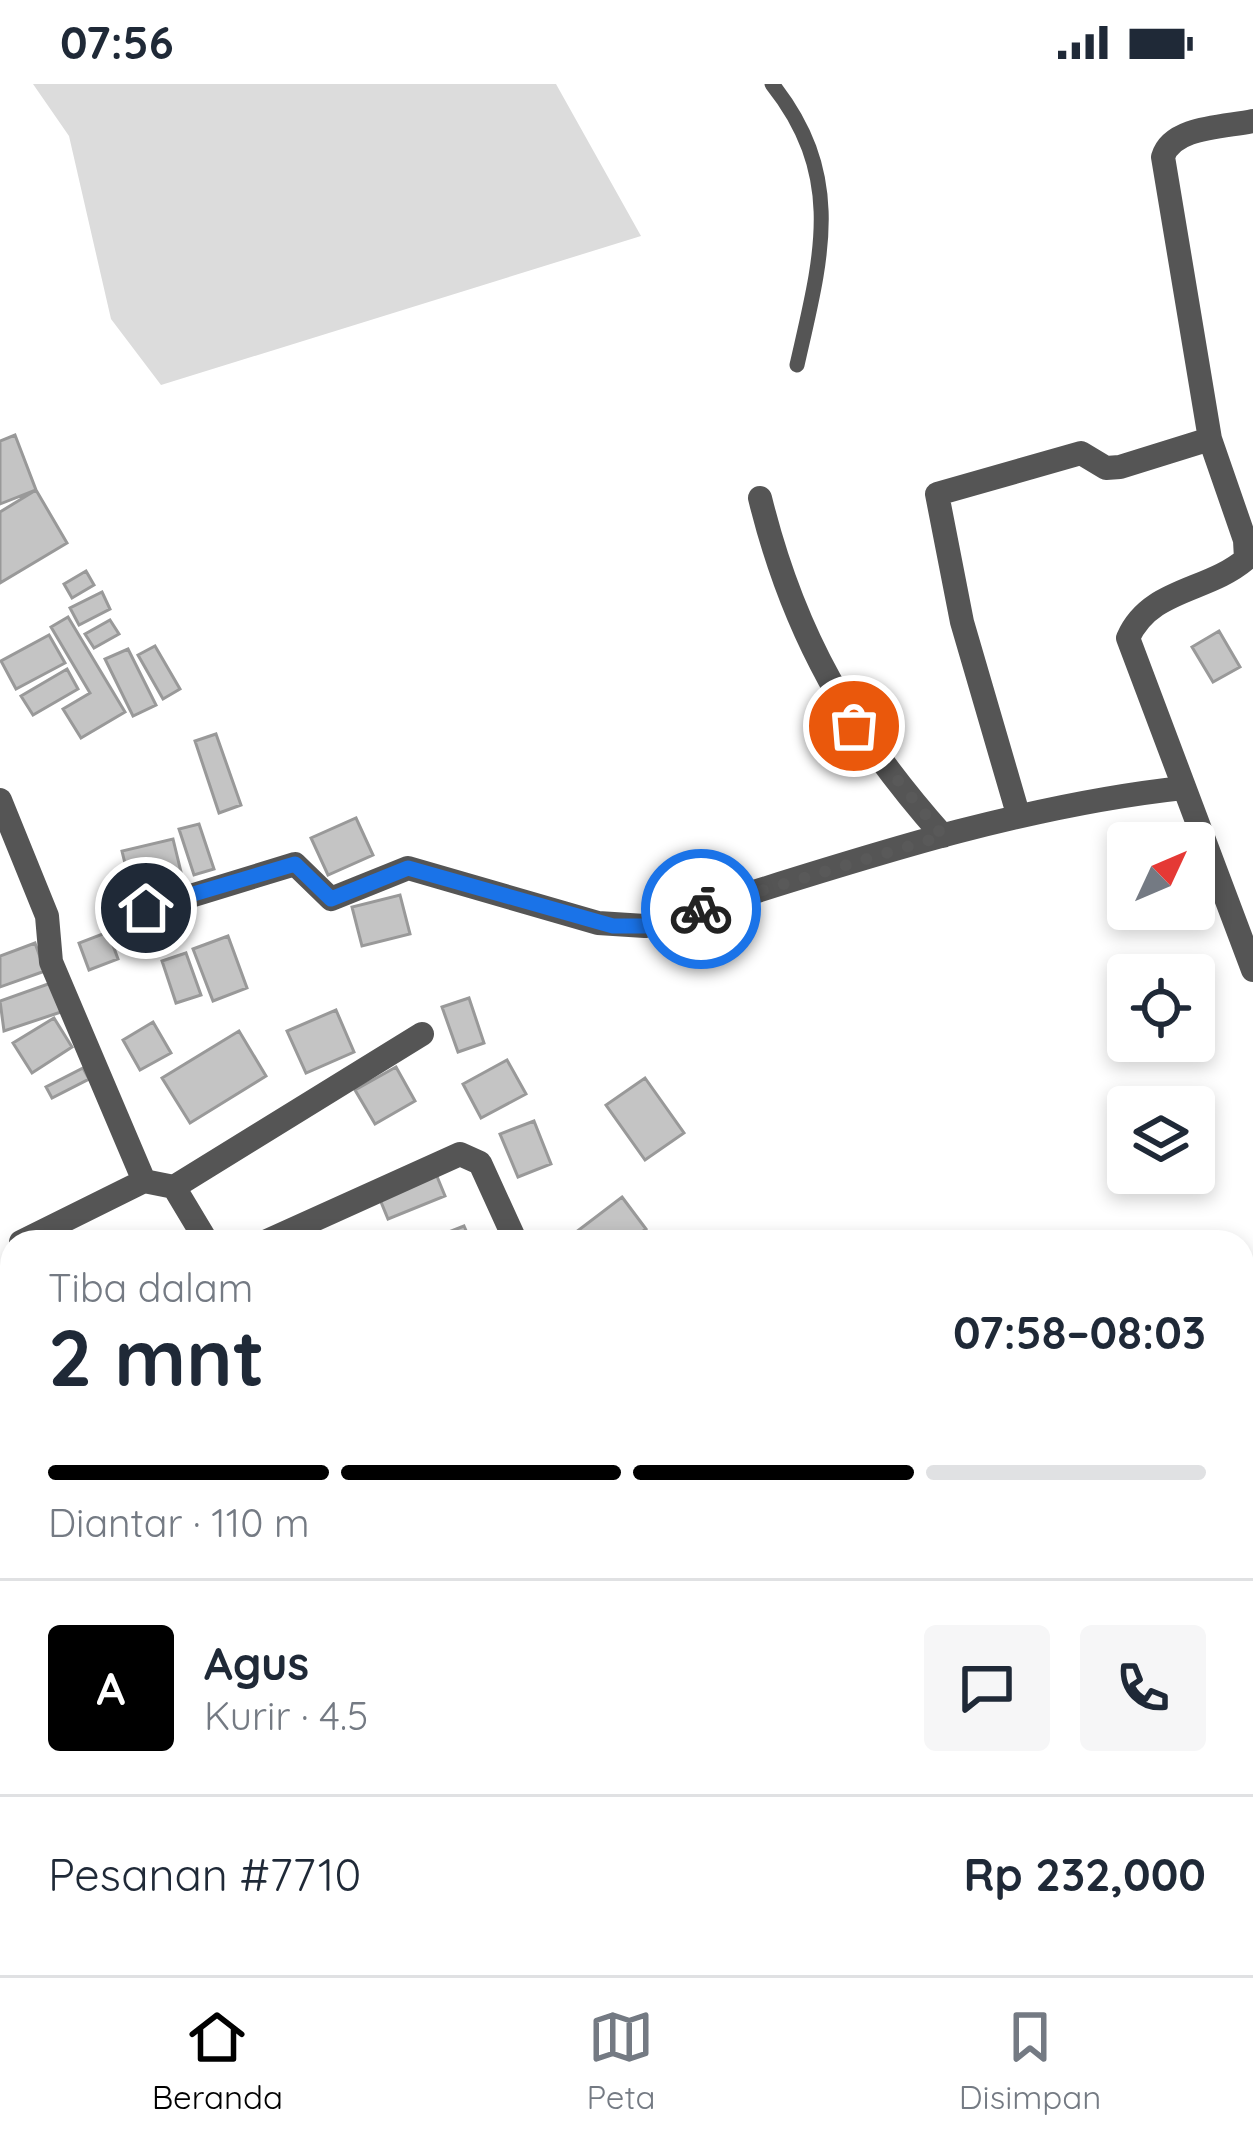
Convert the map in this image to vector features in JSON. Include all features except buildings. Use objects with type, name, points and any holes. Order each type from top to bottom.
[{"type":"street","points":[[1253,121],[1181,136],[1166,147],[1163,157],[1210,439],[1245,540],[1246,559],[1223,578],[1160,600],[1138,616],[1128,638],[1253,970]]},
{"type":"street","points":[[1018,814],[962,622],[937,494],[1081,453],[1106,468],[1120,467],[1210,439]]},
{"type":"street","points":[[760,498],[776,564],[808,646],[868,747],[943,836]]},
{"type":"street","points":[[112,920],[295,864],[331,899],[408,868],[598,923],[645,926],[1018,814],[1098,797],[1183,788]]},
{"type":"street","points":[[0,800],[47,916],[50,962],[144,1180]]},
{"type":"street","points":[[45,1230],[144,1180],[174,1187],[422,1034]]},
{"type":"street","points":[[292,1230],[460,1154],[480,1163],[511,1230]]},
{"type":"street","points":[[174,1187],[200,1230]]},
{"type":"lane","points":[[772,84],[798,117],[818,165],[824,216],[796,365]]},
{"type":"shaded area","points":[[33,84],[556,84],[641,236],[161,385],[111,319],[69,136]]},
{"type":"way so far","points":[[701,909],[943,836],[854,726]]},
{"type":"route","points":[[146,908],[295,864],[331,899],[408,868],[613,926],[645,926],[701,909]]}]
